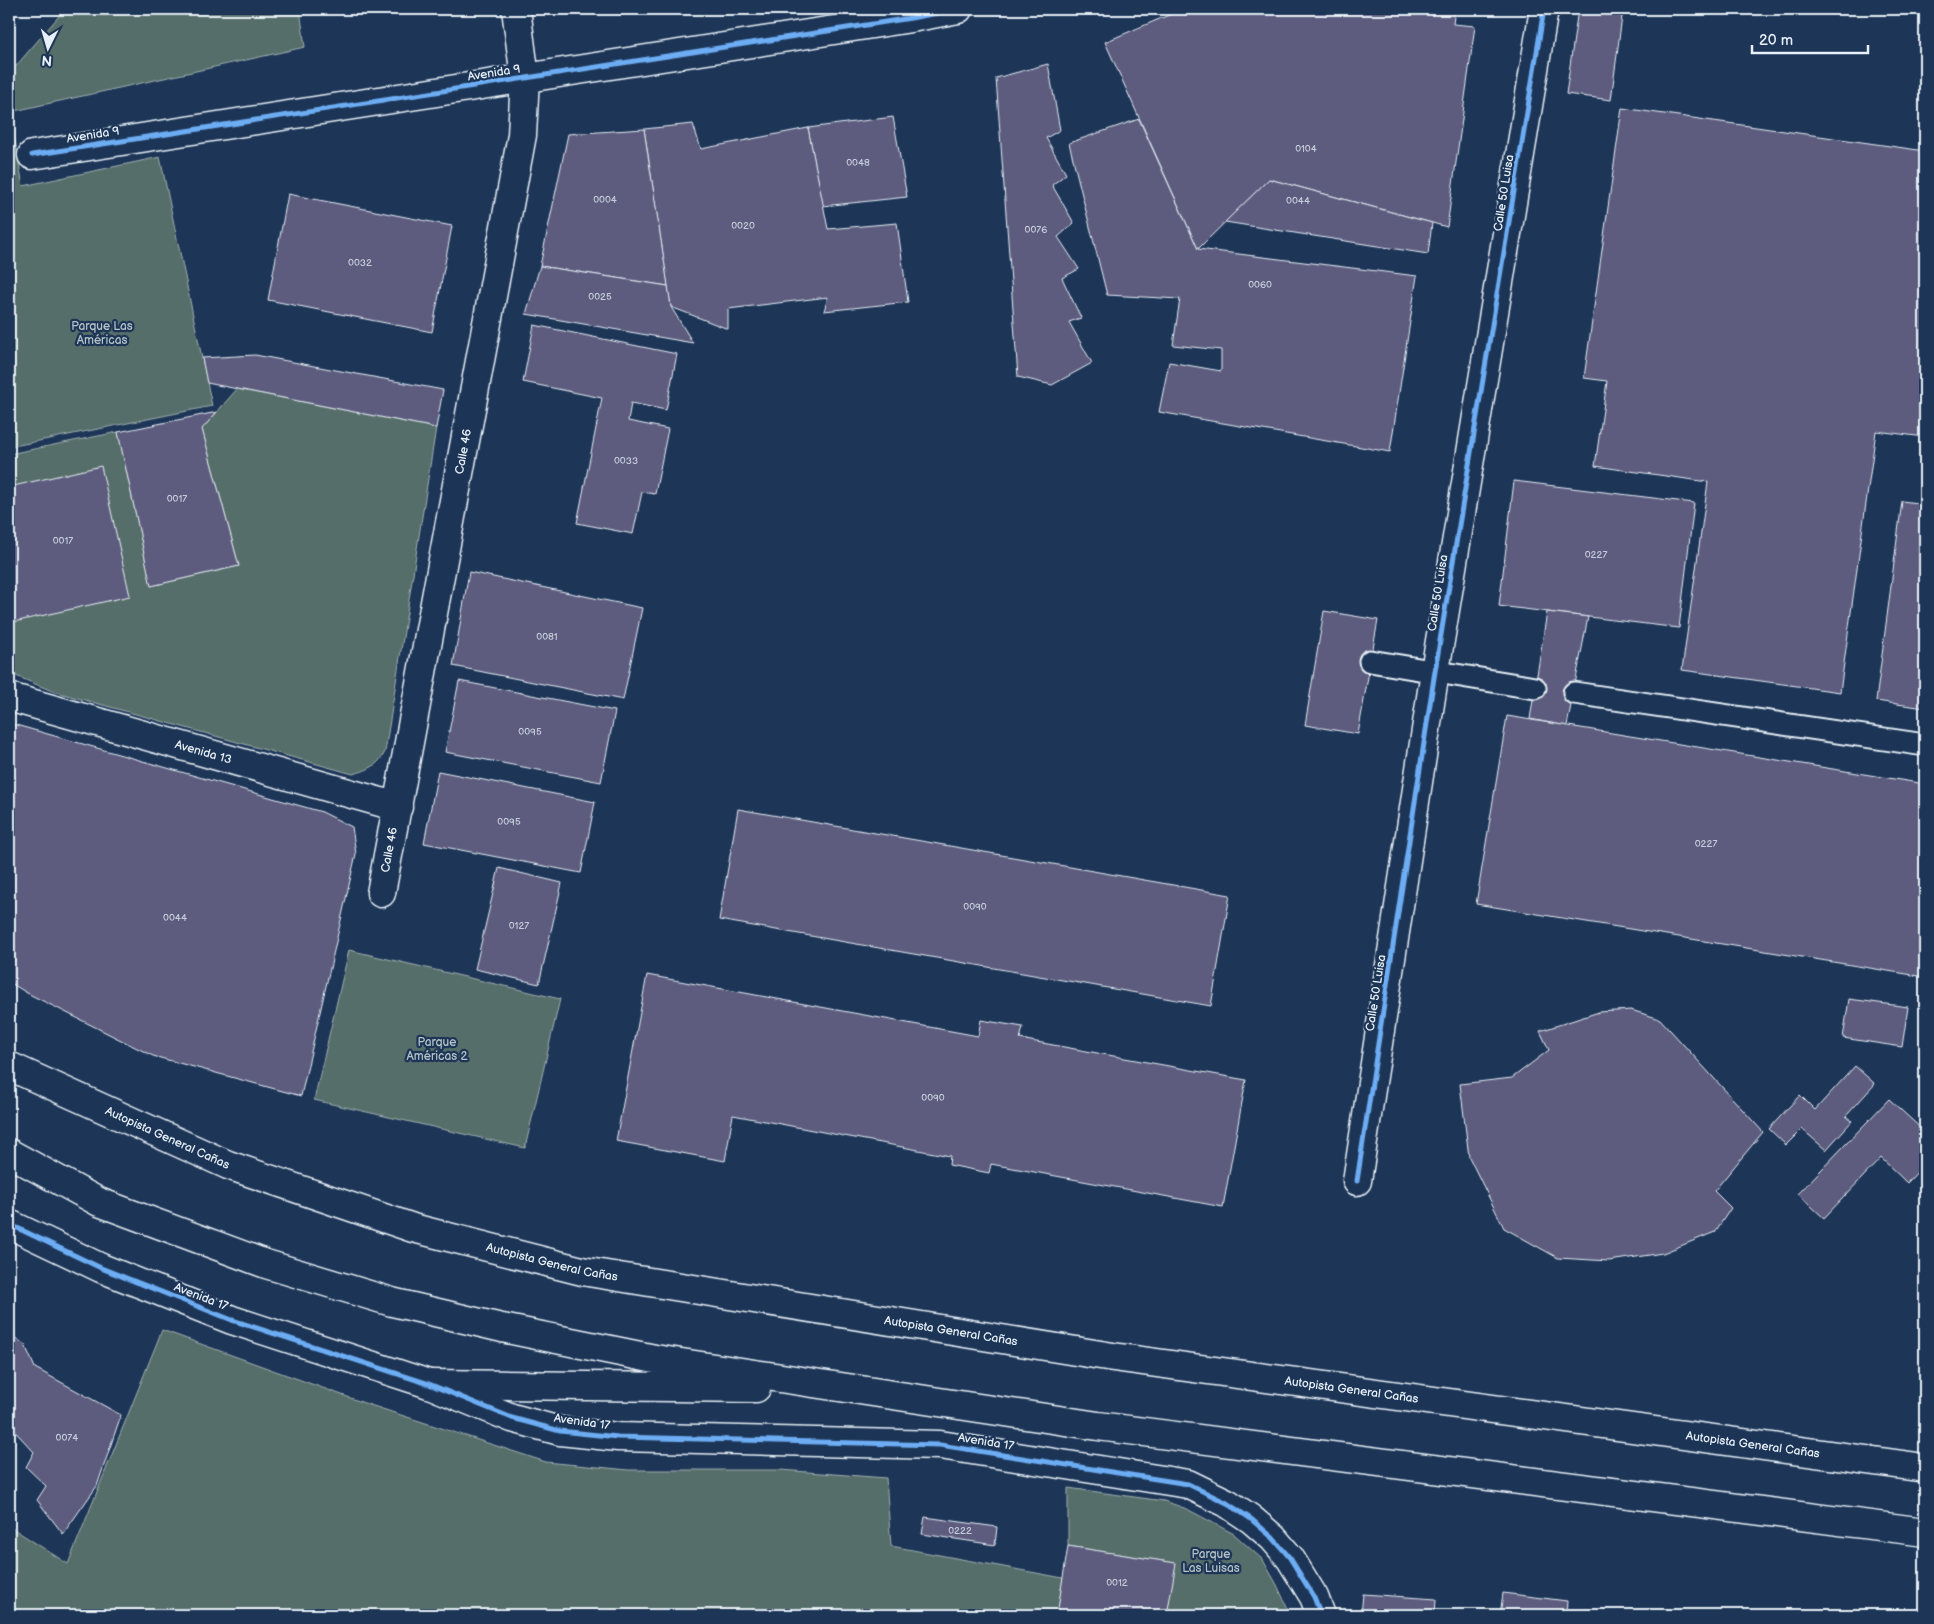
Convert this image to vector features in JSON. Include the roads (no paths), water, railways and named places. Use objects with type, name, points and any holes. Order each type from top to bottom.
[{"type":"main road","name":"Calle 46","points":[[381,894],[522,135],[525,78],[516,9]]},
{"type":"main road","name":"Avenida 9","points":[[32,155],[911,18],[958,9]]},
{"type":"main road","name":"Calle 50 Luisa","points":[[1357,1181],[1435,671],[1544,9]]},
{"type":"main road","name":"Avenida 13","points":[[9,697],[398,807]]},
{"type":"main road","name":"Autopista General Cañas","points":[[9,1066],[228,1165],[413,1228],[582,1271],[1113,1357],[1925,1468]]},
{"type":"main road","points":[[9,1153],[100,1202],[266,1264],[392,1302],[502,1328],[655,1359],[1098,1426],[1925,1532]]},
{"type":"main road","name":"Avenida 17","points":[[9,1224],[101,1268],[232,1320],[429,1384],[512,1418],[560,1432],[618,1437],[940,1445],[1188,1484],[1227,1503],[1251,1518],[1273,1538],[1290,1558],[1309,1589],[1321,1615]]},
{"type":"main road","points":[[429,1384],[860,1390]]},
{"type":"lane","points":[[1370,660],[1536,688]]},
{"type":"lane","points":[[1574,693],[1925,745]]},
{"type":"park label","name":"Parque Las Américas","points":[[102,333]]},
{"type":"park label","name":"Parque Américas 2","points":[[437,1049]]},
{"type":"park label","name":"Parque Las Luisas","points":[[1211,1561]]}]
